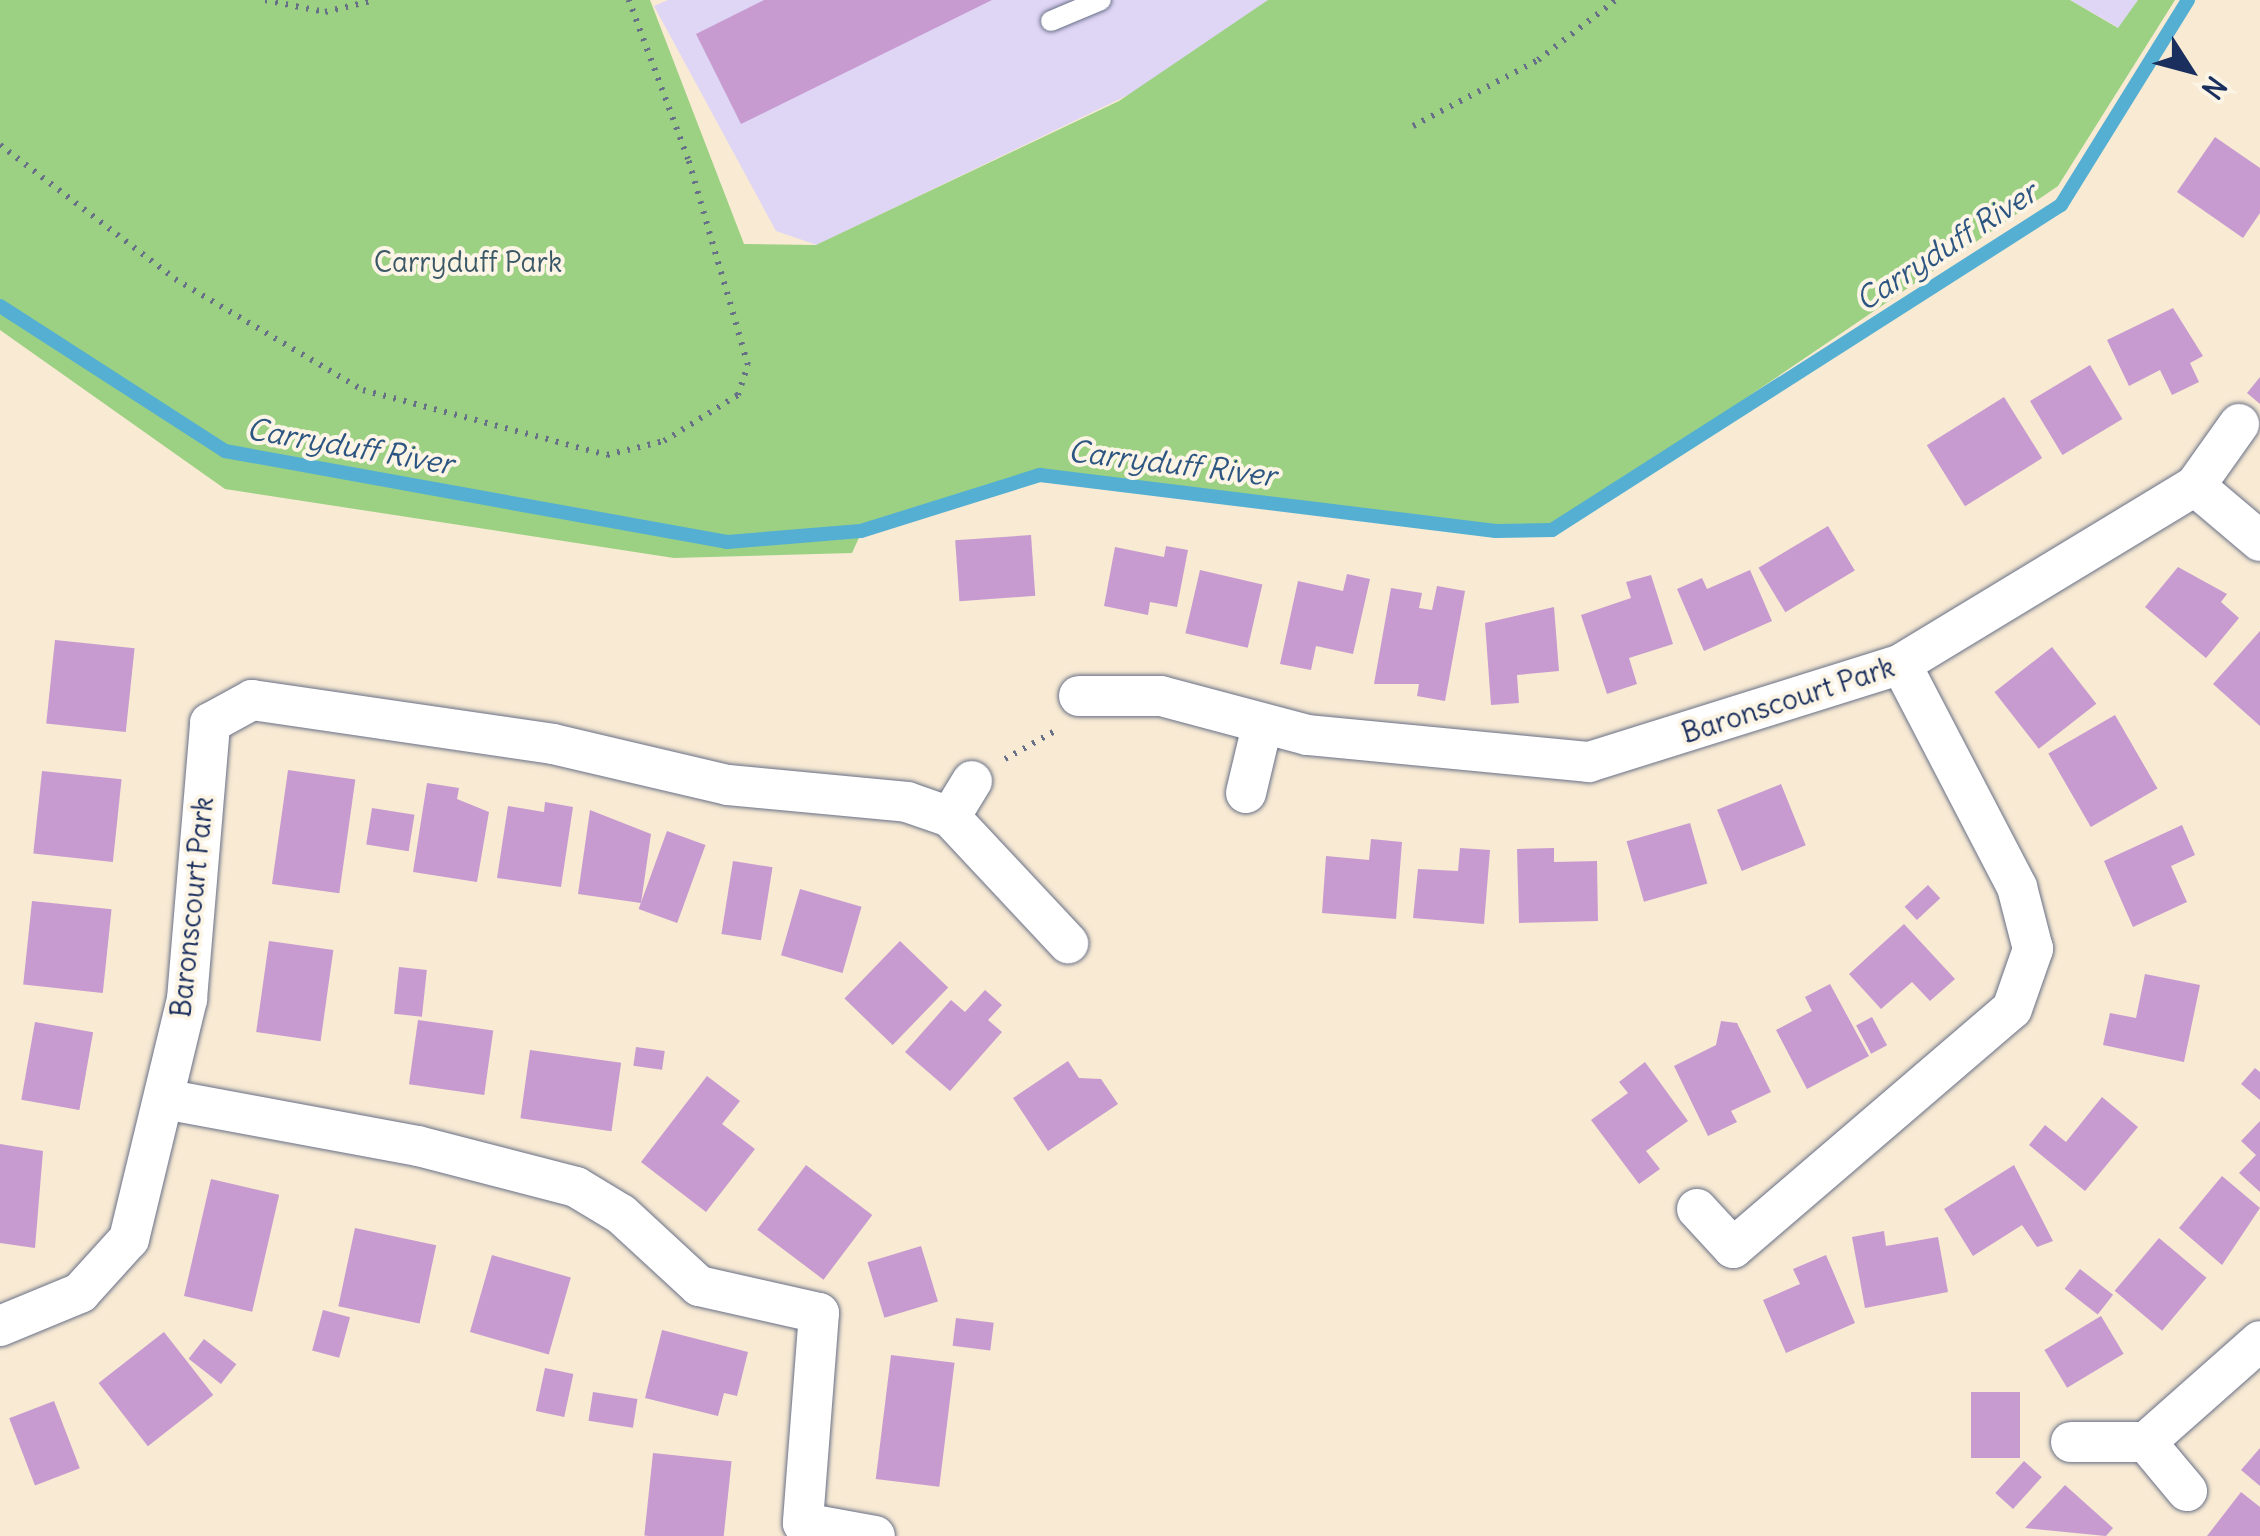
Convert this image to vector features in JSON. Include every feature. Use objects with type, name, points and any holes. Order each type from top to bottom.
[{"type":"street","name":"Baronscourt Park","points":[[1079,696],[1162,696],[1262,726],[1589,762],[1902,664],[2196,486],[2239,424]]},
{"type":"street","points":[[2196,486],[2260,541]]},
{"type":"street","points":[[1696,1208],[1733,1248],[2012,1009],[2033,950],[2018,887],[1902,664]]},
{"type":"street","name":"Baronscourt Park","points":[[164,1099],[188,1000],[210,723],[252,700],[553,744],[728,786],[907,802],[950,817],[1068,943]]},
{"type":"street","points":[[1246,793],[1262,726]]},
{"type":"street","points":[[950,817],[972,781]]},
{"type":"street","points":[[0,1326],[80,1293],[129,1239],[164,1099],[418,1146],[576,1187],[621,1214],[699,1286],[819,1312],[803,1523],[876,1536]]},
{"type":"street","points":[[2072,1442],[2146,1442],[2260,1341]]},
{"type":"street","points":[[2146,1442],[2186,1491]]},
{"type":"lane","points":[[1050,22],[1100,0]]},
{"type":"path","points":[[265,0],[325,12],[375,0]]},
{"type":"path","points":[[0,144],[175,279],[363,390],[607,455],[664,441],[738,395],[748,366],[688,159],[629,0]]},
{"type":"path","points":[[1413,126],[1538,60],[1616,0]]},
{"type":"path","points":[[972,781],[1033,740],[1085,719],[1079,696]]},
{"type":"shaded area","points":[[668,0],[1325,0],[817,245],[776,231],[654,6]]},
{"type":"shaded area","points":[[2070,0],[2138,0],[2119,28]]},
{"type":"green space","name":"Carryduff Park","points":[[0,0],[650,0],[744,244],[816,245],[1119,101],[1268,0],[2070,0],[2118,28],[2138,0],[2175,0],[2058,186],[1552,530],[1496,531],[1041,475],[862,531],[852,553],[674,558],[225,489],[0,330]]},
{"type":"building","points":[[764,0],[992,0],[741,124],[696,34]]},
{"type":"building","points":[[2215,137],[2260,168],[2260,213],[2243,238],[2177,192]]},
{"type":"building","points":[[2173,308],[2203,356],[2190,363],[2199,382],[2172,395],[2160,370],[2129,386],[2107,340]]},
{"type":"building","points":[[2090,365],[2122,419],[2062,455],[2030,401]]},
{"type":"building","points":[[2260,377],[2260,404],[2247,393]]},
{"type":"building","points":[[2004,397],[2042,458],[1965,506],[1927,445]]},
{"type":"building","points":[[1828,526],[1855,571],[1785,612],[1759,568]]},
{"type":"building","points":[[1031,535],[1035,596],[959,601],[955,540]]},
{"type":"building","points":[[1166,546],[1188,550],[1177,607],[1150,602],[1148,615],[1104,606],[1115,547],[1164,557]]},
{"type":"building","points":[[2178,567],[2227,594],[2221,602],[2239,618],[2206,658],[2145,607]]},
{"type":"building","points":[[1200,570],[1262,584],[1248,648],[1185,633]]},
{"type":"building","points":[[1750,570],[1772,621],[1704,651],[1677,589],[1702,578],[1707,589]]},
{"type":"building","points":[[1347,574],[1370,579],[1353,654],[1316,646],[1311,670],[1280,664],[1298,581],[1343,591]]},
{"type":"building","points":[[1651,575],[1673,644],[1629,658],[1637,684],[1607,694],[1581,615],[1631,598],[1626,582]]},
{"type":"building","points":[[1437,586],[1465,591],[1445,701],[1417,696],[1419,684],[1374,684],[1391,588],[1422,593],[1419,608],[1432,610]]},
{"type":"building","points":[[1554,607],[1559,671],[1517,675],[1519,703],[1491,705],[1485,623]]},
{"type":"building","points":[[2260,631],[2260,726],[2213,684]]},
{"type":"building","points":[[55,640],[135,648],[126,732],[46,724]]},
{"type":"building","points":[[2052,647],[2096,704],[2039,749],[1994,692]]},
{"type":"building","points":[[2115,715],[2158,789],[2091,827],[2048,754]]},
{"type":"building","points":[[288,770],[355,779],[339,893],[272,884]]},
{"type":"building","points":[[42,771],[122,779],[113,862],[33,854]]},
{"type":"building","points":[[427,783],[459,788],[457,799],[489,812],[477,882],[413,872]]},
{"type":"building","points":[[1781,784],[1806,845],[1742,871],[1717,810]]},
{"type":"building","points":[[545,802],[573,807],[561,887],[497,878],[508,806],[544,812]]},
{"type":"building","points":[[372,808],[414,815],[409,851],[366,845]]},
{"type":"building","points":[[590,810],[651,834],[641,903],[578,894]]},
{"type":"building","points":[[1690,823],[1707,884],[1644,902],[1627,841]]},
{"type":"building","points":[[2182,825],[2195,855],[2171,866],[2187,902],[2133,927],[2104,861]]},
{"type":"building","points":[[667,831],[706,845],[677,923],[639,909]]},
{"type":"building","points":[[1371,839],[1402,842],[1396,919],[1322,913],[1326,856],[1369,860]]},
{"type":"building","points":[[1460,848],[1490,850],[1484,924],[1413,918],[1418,869],[1458,871]]},
{"type":"building","points":[[1554,848],[1554,862],[1597,861],[1598,921],[1519,923],[1517,849]]},
{"type":"building","points":[[733,861],[773,867],[761,940],[721,934]]},
{"type":"building","points":[[1928,885],[1940,898],[1917,920],[1905,907]]},
{"type":"building","points":[[800,889],[862,907],[843,973],[781,955]]},
{"type":"building","points":[[32,901],[112,909],[103,993],[23,985]]},
{"type":"building","points":[[1904,924],[1955,979],[1930,1001],[1912,982],[1881,1009],[1849,974]]},
{"type":"building","points":[[269,941],[333,950],[321,1041],[256,1032]]},
{"type":"building","points":[[900,941],[948,988],[893,1045],[844,999]]},
{"type":"building","points":[[399,967],[427,970],[422,1017],[394,1014]]},
{"type":"building","points":[[2145,974],[2200,985],[2184,1062],[2103,1045],[2110,1013],[2136,1018]]},
{"type":"building","points":[[1830,984],[1869,1056],[1807,1089],[1776,1030],[1812,1011],[1805,997]]},
{"type":"building","points":[[985,990],[1002,1005],[988,1020],[1002,1032],[950,1091],[905,1052],[951,1000],[965,1012]]},
{"type":"building","points":[[1872,1017],[1887,1045],[1871,1054],[1856,1025]]},
{"type":"building","points":[[418,1020],[493,1031],[484,1095],[409,1084]]},
{"type":"building","points":[[1721,1021],[1737,1023],[1771,1092],[1731,1111],[1737,1122],[1708,1136],[1674,1066],[1716,1045]]},
{"type":"building","points":[[35,1022],[93,1032],[79,1110],[21,1100]]},
{"type":"building","points":[[636,1047],[665,1051],[662,1070],[633,1066]]},
{"type":"building","points":[[530,1050],[621,1063],[612,1131],[520,1118]]},
{"type":"building","points":[[1068,1061],[1079,1078],[1101,1079],[1118,1104],[1048,1151],[1013,1098]]},
{"type":"building","points":[[1645,1062],[1688,1121],[1646,1151],[1660,1169],[1639,1184],[1591,1120],[1628,1093],[1619,1082]]},
{"type":"building","points":[[2255,1068],[2260,1072],[2260,1100],[2241,1084]]},
{"type":"building","points":[[707,1076],[740,1101],[722,1124],[755,1149],[706,1212],[641,1162]]},
{"type":"building","points":[[2102,1097],[2138,1127],[2085,1191],[2029,1145],[2045,1125],[2066,1142]]},
{"type":"building","points":[[2260,1121],[2260,1192],[2239,1173],[2256,1155],[2241,1141]]},
{"type":"building","points":[[0,1144],[43,1151],[35,1248],[0,1243]]},
{"type":"building","points":[[806,1165],[872,1215],[824,1280],[757,1230]]},
{"type":"building","points":[[2014,1165],[2053,1241],[2037,1247],[2022,1225],[1973,1256],[1944,1209]]},
{"type":"building","points":[[2222,1176],[2260,1208],[2222,1265],[2179,1228]]},
{"type":"building","points":[[211,1179],[279,1195],[252,1312],[184,1296]]},
{"type":"building","points":[[355,1228],[436,1245],[420,1324],[338,1306]]},
{"type":"building","points":[[1884,1231],[1886,1246],[1938,1237],[1948,1292],[1865,1308],[1852,1237]]},
{"type":"building","points":[[2159,1238],[2206,1278],[2162,1331],[2115,1291]]},
{"type":"building","points":[[921,1246],[938,1301],[884,1318],[867,1262]]},
{"type":"building","points":[[492,1255],[571,1278],[549,1355],[470,1332]]},
{"type":"building","points":[[1826,1255],[1855,1323],[1786,1353],[1763,1300],[1800,1284],[1793,1269]]},
{"type":"building","points":[[2080,1269],[2113,1295],[2098,1315],[2065,1289]]},
{"type":"building","points":[[323,1310],[350,1317],[339,1358],[312,1351]]},
{"type":"building","points":[[2101,1316],[2124,1354],[2067,1388],[2044,1350]]},
{"type":"building","points":[[956,1318],[994,1323],[990,1350],[953,1346]]},
{"type":"building","points":[[662,1330],[748,1352],[737,1396],[724,1393],[718,1416],[645,1398]]},
{"type":"building","points":[[164,1332],[213,1395],[148,1446],[99,1383]]},
{"type":"building","points":[[204,1339],[236,1364],[221,1384],[189,1359]]},
{"type":"building","points":[[891,1355],[955,1363],[939,1487],[876,1479]]},
{"type":"building","points":[[545,1368],[573,1374],[564,1417],[536,1411]]},
{"type":"building","points":[[593,1392],[637,1399],[633,1428],[588,1421]]},
{"type":"building","points":[[1971,1392],[2020,1392],[2020,1458],[1971,1458]]},
{"type":"building","points":[[54,1401],[80,1468],[35,1485],[9,1418]]},
{"type":"building","points":[[2260,1448],[2260,1486],[2241,1470]]},
{"type":"building","points":[[653,1453],[732,1461],[724,1536],[644,1536]]},
{"type":"building","points":[[2024,1461],[2042,1477],[2013,1509],[1995,1493]]},
{"type":"building","points":[[2065,1485],[2113,1528],[2106,1536],[2025,1528]]},
{"type":"building","points":[[2241,1492],[2260,1507],[2260,1536],[2207,1536]]},
{"type":"waterway","name":"Carryduff River","points":[[0,306],[225,451],[727,542],[861,531],[1040,475],[1496,531],[1552,530],[2061,205],[2188,0]]}]
